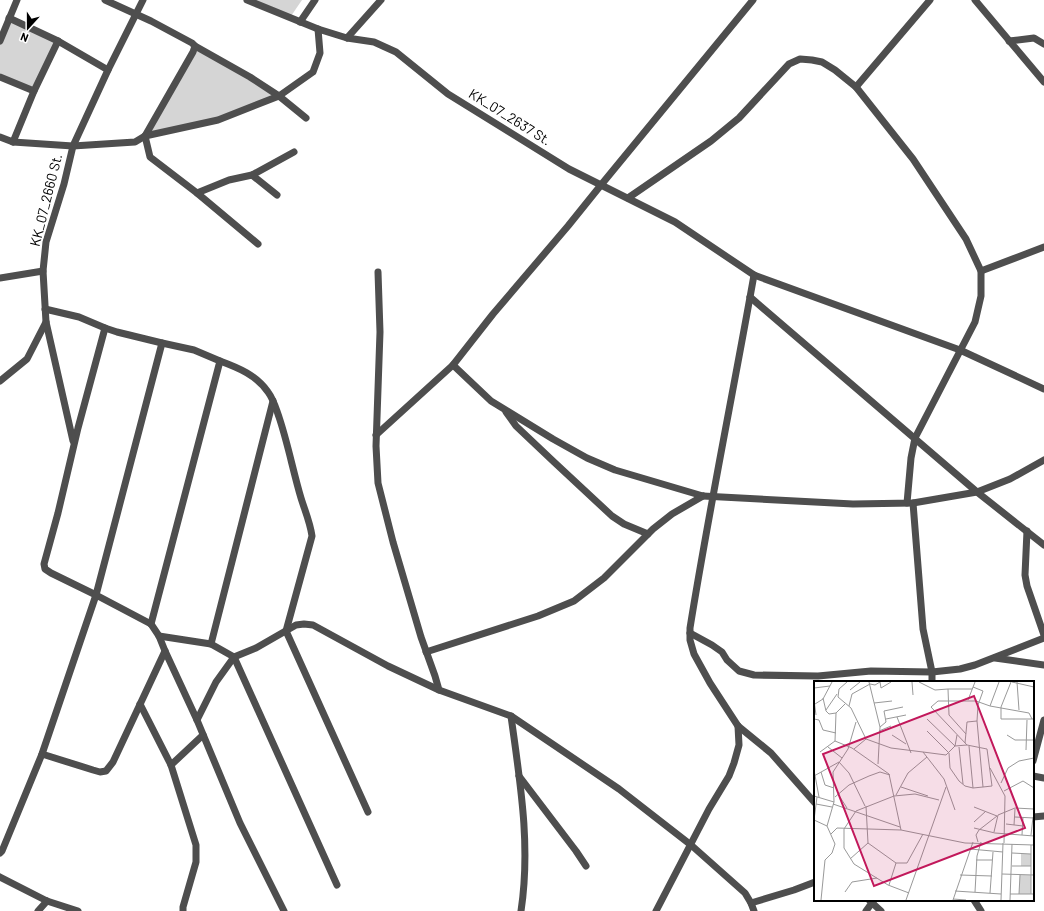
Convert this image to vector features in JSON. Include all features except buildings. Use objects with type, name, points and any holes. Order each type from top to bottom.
[{"type":"street","points":[[0,41],[17,0]]},
{"type":"street","points":[[105,0],[192,42],[196,46],[250,77],[279,96],[306,118]]},
{"type":"street","name":"KK_07_2660 St.","points":[[74,444],[46,322],[43,271],[46,242],[64,184],[73,146],[108,70],[143,0]]},
{"type":"street","name":"KK_07_2637 St.","points":[[247,0],[318,29],[347,38],[374,42],[396,52],[448,94],[569,169],[675,222],[754,275],[960,350],[1044,389]]},
{"type":"street","points":[[300,22],[315,0]]},
{"type":"street","points":[[376,435],[453,365],[493,314],[568,226],[753,0]]},
{"type":"street","points":[[856,87],[930,0]]},
{"type":"street","points":[[975,0],[1044,82]]},
{"type":"street","points":[[347,38],[378,1]]},
{"type":"street","points":[[9,18],[58,41],[108,70]]},
{"type":"street","points":[[0,137],[13,142],[73,146],[135,142],[146,136],[218,120],[279,96],[313,72],[320,53],[318,29]]},
{"type":"street","points":[[1009,41],[1034,38],[1044,44]]},
{"type":"street","points":[[13,142],[34,91],[58,41]]},
{"type":"street","points":[[196,46],[146,136],[150,157],[197,193],[258,244]]},
{"type":"street","points":[[628,198],[711,141],[739,118],[789,64],[800,59],[812,60],[822,62],[835,70],[856,87],[913,159],[966,239],[981,271],[981,296],[975,322],[915,438],[911,458],[910,503],[923,629],[932,672],[932,681]]},
{"type":"street","points":[[0,77],[34,91]]},
{"type":"street","points":[[197,193],[229,180],[252,175],[294,152]]},
{"type":"street","points":[[252,175],[276,195]]},
{"type":"street","points":[[981,271],[1044,247]]},
{"type":"street","points":[[0,278],[43,271]]},
{"type":"street","points":[[378,272],[380,332],[376,435],[378,483],[393,542],[439,690]]},
{"type":"street","points":[[754,275],[733,393],[712,497],[690,640],[694,654],[710,683],[738,726],[771,753],[814,802]]},
{"type":"street","points":[[750,297],[977,492],[1044,545]]},
{"type":"street","points":[[45,309],[80,318],[117,332],[194,350],[240,368],[256,378],[268,392],[273,401],[286,437],[301,498],[311,526],[312,536],[286,630],[368,812]]},
{"type":"street","points":[[0,381],[27,359],[46,322]]},
{"type":"street","points":[[105,328],[44,564],[51,573],[151,624],[159,636],[197,720],[240,823],[284,911]]},
{"type":"street","points":[[0,853],[42,754],[96,595],[162,343]]},
{"type":"street","points":[[151,624],[220,361]]},
{"type":"street","points":[[453,365],[491,401],[587,458],[615,470],[704,496],[853,504],[910,503],[977,492],[1010,479],[1044,460]]},
{"type":"street","points":[[211,644],[273,401]]},
{"type":"street","points":[[504,409],[516,426],[612,516],[624,524],[648,534]]},
{"type":"street","points":[[426,652],[538,616],[574,601],[604,578],[648,534],[672,514],[704,496]]},
{"type":"street","points":[[1027,531],[1025,576],[1044,635]]},
{"type":"street","points":[[197,720],[216,682],[234,657],[256,648],[296,625],[304,624],[313,626],[388,666],[439,690],[511,716],[619,789],[691,845],[745,893],[754,911]]},
{"type":"street","points":[[690,633],[722,652],[727,660],[739,671],[754,675],[818,676],[871,671],[932,672],[960,669],[1044,638]]},
{"type":"street","points":[[159,636],[211,644],[234,657],[336,885]]},
{"type":"street","points":[[42,754],[100,772],[106,771],[113,762],[165,651]]},
{"type":"street","points":[[993,658],[1044,665]]},
{"type":"street","points":[[140,704],[171,765],[193,833],[197,854],[196,862],[183,911]]},
{"type":"street","points":[[511,716],[525,830],[526,862],[521,911]]},
{"type":"street","points":[[1034,758],[1044,720]]},
{"type":"street","points":[[656,911],[709,809],[729,776],[739,745],[738,726]]},
{"type":"street","points":[[171,765],[203,735]]},
{"type":"street","points":[[519,775],[586,866]]},
{"type":"street","points":[[1034,776],[1044,778]]},
{"type":"street","points":[[1034,817],[1044,816]]},
{"type":"street","points":[[0,877],[47,901],[78,911]]},
{"type":"street","points":[[751,903],[814,882]]},
{"type":"street","points":[[38,911],[47,901]]},
{"type":"street","points":[[866,911],[871,901],[881,911]]},
{"type":"street","points":[[975,901],[981,911]]},
{"type":"shaded area","points":[[252,0],[302,0],[289,19]]},
{"type":"shaded area","points":[[9,18],[58,41],[34,91],[0,77],[0,41]]},
{"type":"shaded area","points":[[195,46],[279,96],[218,120],[145,136]]}]
